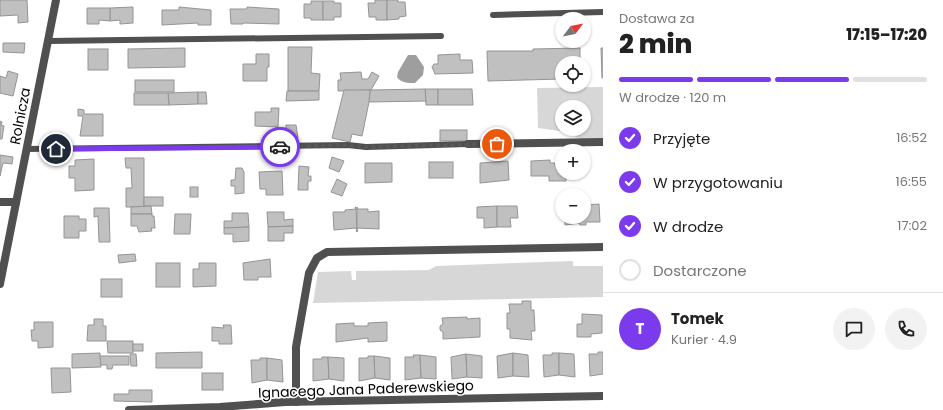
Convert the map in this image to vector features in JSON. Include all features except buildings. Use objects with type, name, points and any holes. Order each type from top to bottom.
[{"type":"street","name":"Rolnicza","points":[[0,284],[56,0]]},
{"type":"street","points":[[468,144],[603,142]]},
{"type":"street","points":[[0,202],[16,202]]},
{"type":"street","points":[[301,405],[296,347],[309,273],[317,258],[327,252],[603,247]]},
{"type":"street","name":"Ignacego Jana Paderewskiego","points":[[129,410],[603,396]]},
{"type":"lane","points":[[493,15],[603,12]]},
{"type":"lane","points":[[48,41],[441,36]]},
{"type":"lane","points":[[26,149],[348,145],[366,147],[468,144]]},
{"type":"shaded area","points":[[408,55],[416,55],[424,67],[423,75],[415,83],[403,82],[397,77],[398,72]]},
{"type":"shaded area","points":[[591,87],[603,87],[603,139],[580,139],[574,136],[591,136],[591,100],[555,100],[555,130],[538,128],[537,88],[555,88],[555,92],[591,92]]},
{"type":"shaded area","points":[[573,261],[573,266],[603,266],[603,297],[313,303],[318,272],[351,271],[352,280],[356,280],[356,271],[429,270],[436,266]]},
{"type":"way so far","points":[[280,147],[497,144]]},
{"type":"route","points":[[56,149],[144,147],[280,147]]}]
